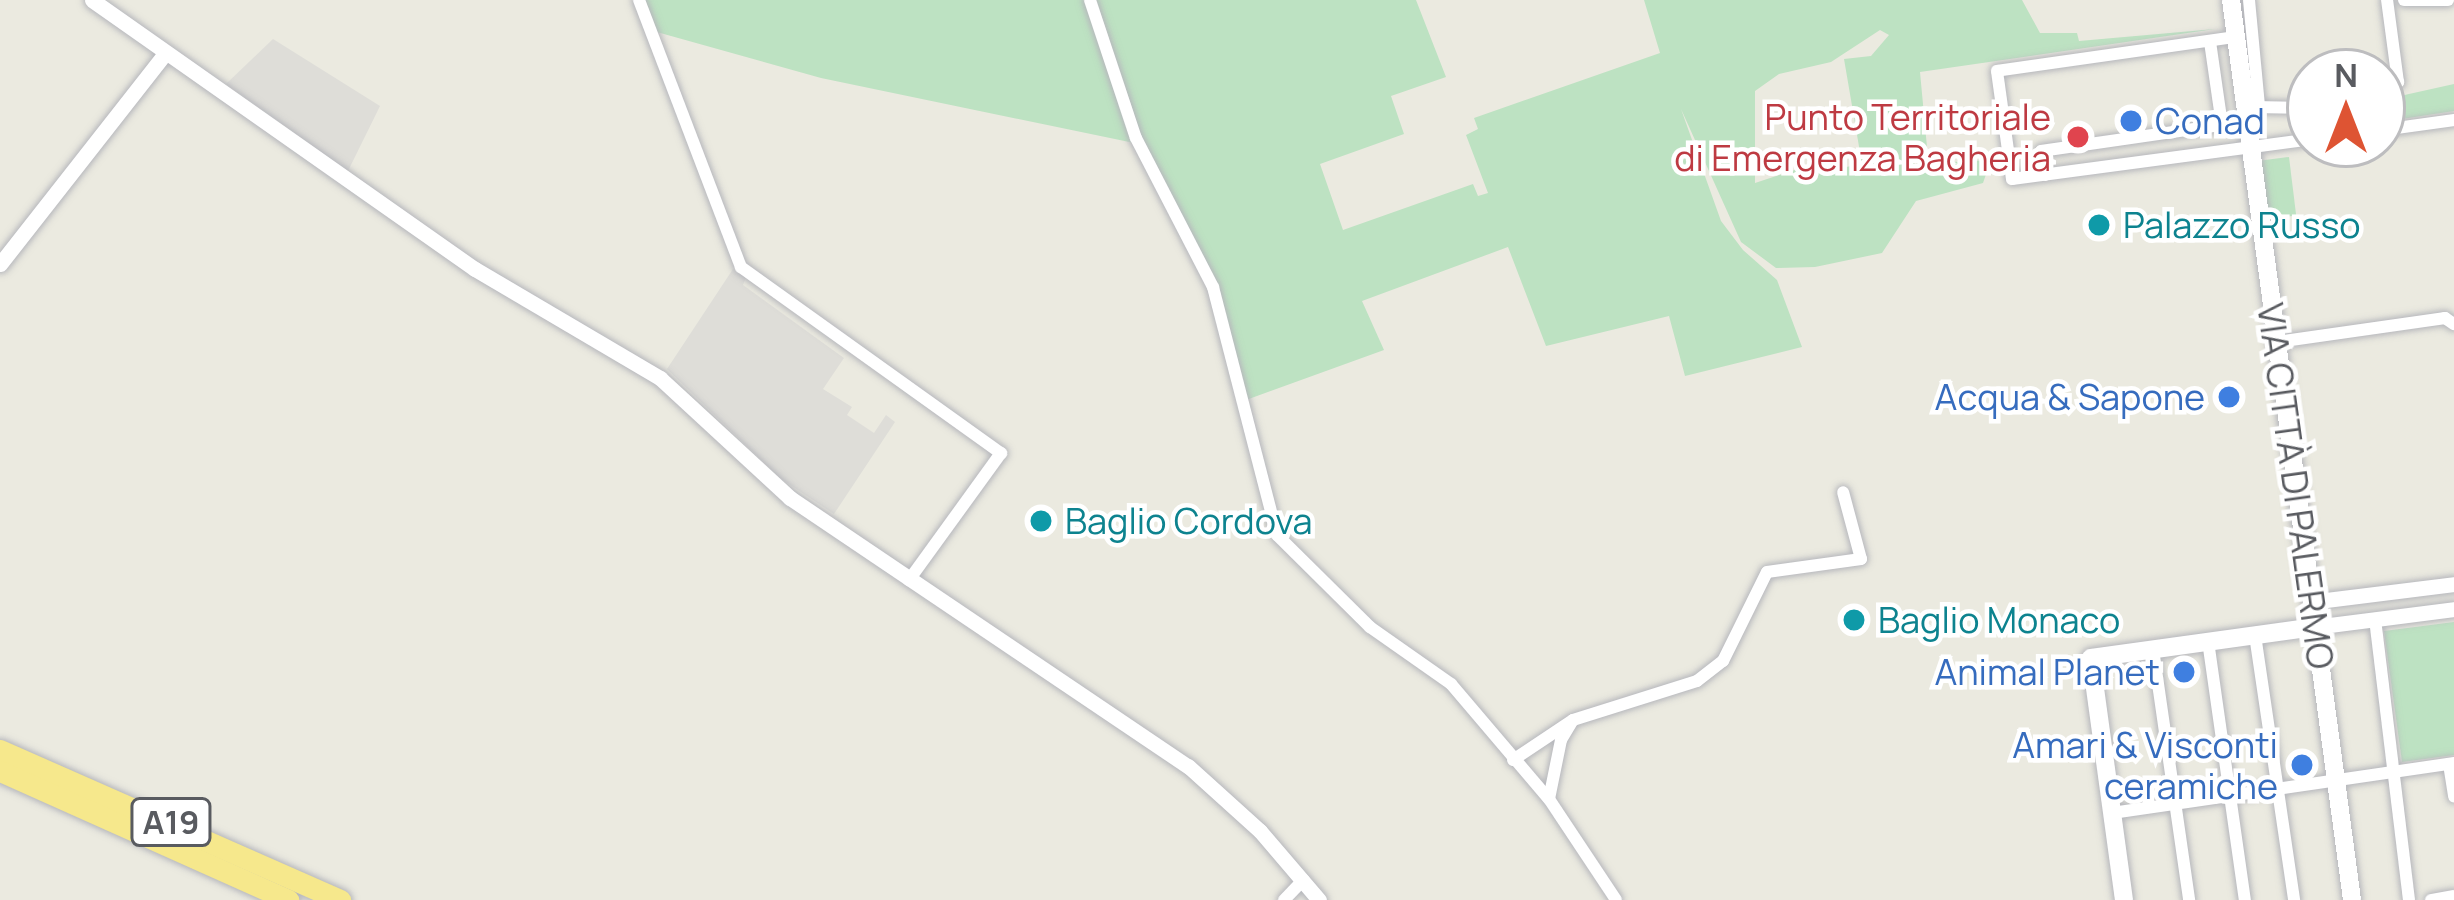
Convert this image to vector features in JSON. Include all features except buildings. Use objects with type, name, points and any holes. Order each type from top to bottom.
[{"type":"highway","name":"A19","points":[[0,749],[340,900]]},
{"type":"highway","name":"A19","points":[[0,771],[288,900]]},
{"type":"main road","name":"VIA CITTÀ DI PALERMO","points":[[2231,0],[2252,106],[2251,147],[2353,900]]},
{"type":"main road","points":[[2124,900],[2091,658],[2314,627]]},
{"type":"street","points":[[92,0],[164,55],[278,125],[475,269],[660,378],[790,498],[1188,766],[1319,900]]},
{"type":"street","points":[[639,0],[741,267],[1001,454],[909,580]]},
{"type":"street","points":[[1090,0],[1136,138],[1213,287],[1277,536],[1370,627],[1451,684],[1549,799],[1616,900]]},
{"type":"street","points":[[2249,0],[2252,106],[2286,112]]},
{"type":"street","points":[[2387,0],[2393,48]]},
{"type":"street","points":[[2404,0],[2448,0]]},
{"type":"street","points":[[2236,37],[1997,71],[2012,179],[2286,142]]},
{"type":"street","points":[[2044,175],[2041,152],[2222,125],[2210,42]]},
{"type":"street","points":[[0,264],[164,55]]},
{"type":"street","points":[[2406,127],[2454,120]]},
{"type":"street","points":[[2182,131],[2186,156]]},
{"type":"street","points":[[2080,146],[2083,170]]},
{"type":"street","points":[[2276,342],[2445,318],[2454,324]]},
{"type":"street","points":[[1513,760],[1573,720],[1697,681],[1723,661],[1767,572],[1861,559],[1844,492]]},
{"type":"street","points":[[2310,602],[2454,584]]},
{"type":"street","points":[[2314,627],[2454,610]]},
{"type":"street","points":[[2375,619],[2409,900]]},
{"type":"street","points":[[2255,634],[2294,900]]},
{"type":"street","points":[[2208,641],[2245,900]]},
{"type":"street","points":[[2153,649],[2189,900]]},
{"type":"street","points":[[1549,799],[1558,749],[1573,720]]},
{"type":"street","points":[[1537,740],[1550,738],[1558,749]]},
{"type":"street","points":[[2112,813],[2451,764],[2454,797]]},
{"type":"street","points":[[1284,900],[1303,880]]},
{"type":"street","points":[[2431,900],[2454,896]]},
{"type":"shaded area","points":[[273,39],[380,106],[348,171],[226,84]]},
{"type":"shaded area","points":[[733,269],[746,277],[743,285],[844,358],[823,389],[852,407],[847,415],[874,433],[886,415],[895,422],[834,514],[780,478],[667,369]]},
{"type":"green space","points":[[639,0],[1416,0],[1446,77],[1391,96],[1404,134],[1320,164],[1343,230],[1473,184],[1478,196],[1488,193],[1466,135],[1478,129],[1474,118],[1660,53],[1644,0],[2022,0],[2040,33],[2077,33],[2079,41],[2215,29],[1920,72],[1927,147],[1912,149],[1914,164],[1991,160],[1983,183],[1916,201],[1882,253],[1815,267],[1776,268],[1741,242],[1681,109],[1721,221],[1743,250],[1777,280],[1802,347],[1685,376],[1669,316],[1546,346],[1508,247],[1362,301],[1384,350],[1246,400],[1213,287],[1139,144],[821,78],[646,29]],"holes":[[[1880,30],[1889,35],[1871,56],[1844,59],[1862,164],[1825,171],[1822,161],[1755,183],[1755,91],[1779,74],[1831,62]]]},
{"type":"green space","points":[[2454,84],[2454,111],[2406,118],[2406,95]]},
{"type":"green space","points":[[2286,157],[2296,216],[2268,219],[2261,160]]},
{"type":"green space","points":[[2454,622],[2454,755],[2402,762],[2384,631]]},
{"type":"place","name":"Conad","points":[[2131,121]]},
{"type":"place","name":"Punto Territoriale di Emergenza Bagheria","points":[[2078,137]]},
{"type":"place","name":"Palazzo Russo","points":[[2099,225]]},
{"type":"place","name":"Acqua & Sapone","points":[[2229,397]]},
{"type":"place","name":"Baglio Cordova","points":[[1041,521]]},
{"type":"place","name":"Baglio Monaco","points":[[1854,620]]},
{"type":"place","name":"Animal Planet","points":[[2184,672]]},
{"type":"place","name":"Amari & Visconti ceramiche","points":[[2302,765]]}]
